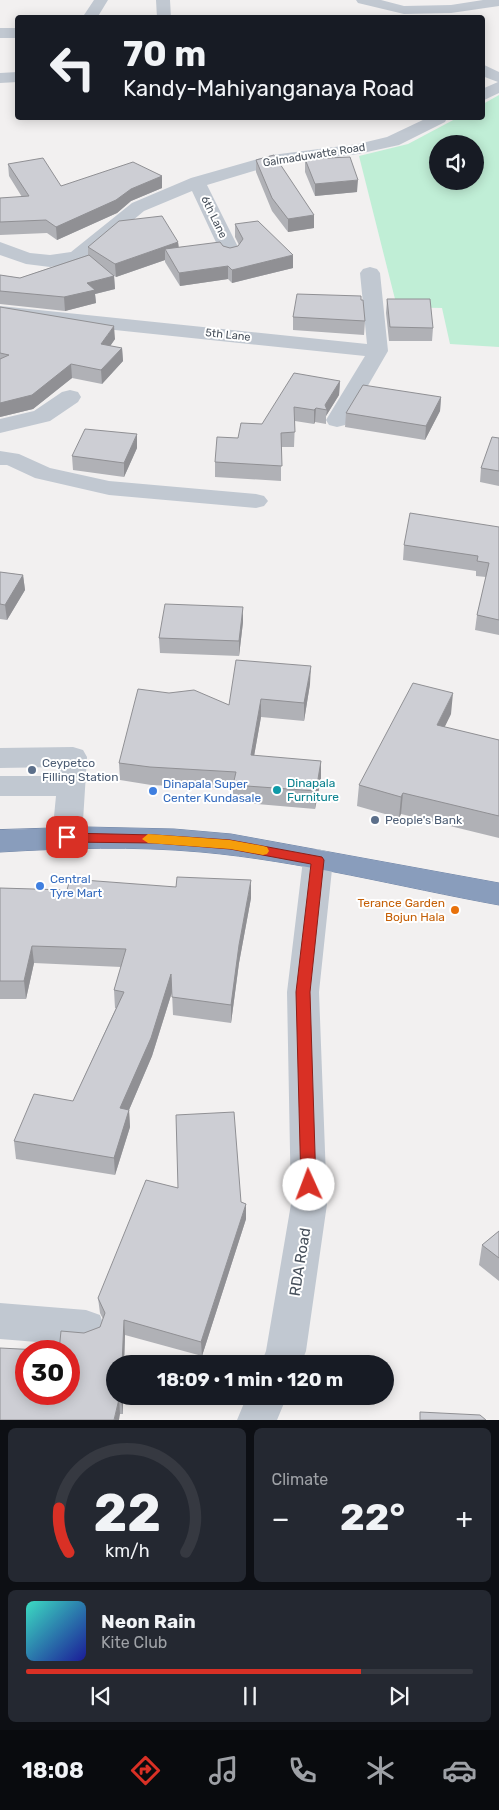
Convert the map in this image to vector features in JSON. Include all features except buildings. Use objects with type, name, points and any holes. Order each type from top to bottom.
[{"type":"highway","points":[[0,841],[67,837],[155,839],[230,845],[499,894]]},
{"type":"street","points":[[91,15],[101,0]]},
{"type":"street","points":[[163,0],[164,15]]},
{"type":"street","points":[[363,0],[404,10],[451,9],[497,2]]},
{"type":"street","points":[[0,32],[15,33]]},
{"type":"street","points":[[485,71],[499,78]]},
{"type":"street","points":[[0,78],[15,77]]},
{"type":"street","points":[[485,94],[499,87]]},
{"type":"street","name":"Galmaduwatte Road","points":[[0,248],[26,258],[50,261],[77,257],[138,207],[197,182],[272,160],[358,149],[393,141],[435,120]]},
{"type":"street","name":"6th Lane","points":[[197,182],[231,253]]},
{"type":"street","points":[[337,420],[378,351],[370,273]]},
{"type":"street","name":"5th Lane","points":[[0,312],[378,351]]},
{"type":"street","points":[[0,426],[42,416],[70,397]]},
{"type":"street","points":[[0,458],[11,459],[43,473],[109,488],[256,501]]},
{"type":"street","points":[[0,758],[73,757],[67,837]]},
{"type":"street","points":[[0,786],[71,786]]},
{"type":"street","name":"RDA Road","points":[[285,1355],[309,1204],[303,992],[318,860]]},
{"type":"street","points":[[0,1321],[86,1328]]},
{"type":"street","points":[[257,1420],[263,1405]]},
{"type":"green space","points":[[499,95],[499,347],[450,344],[442,308],[397,307],[359,156],[408,144],[453,120],[485,120],[485,103]]},
{"type":"slow traffic","points":[[148,839],[230,845],[263,851]]},
{"type":"place","name":"Ceypetco Filling Station","points":[[32,770]]},
{"type":"place","name":"Dinapala Furniture","points":[[277,790]]},
{"type":"place","name":"Dinapala Super Center Kundasale","points":[[153,791]]},
{"type":"place","name":"People's Bank","points":[[375,820]]},
{"type":"place","name":"Central Tyre Mart","points":[[40,886]]},
{"type":"place","name":"Terance Garden Bojun Hala","points":[[455,910]]},
{"type":"route","points":[[67,837],[155,839],[230,845],[318,860],[303,992],[309,1185]]}]
